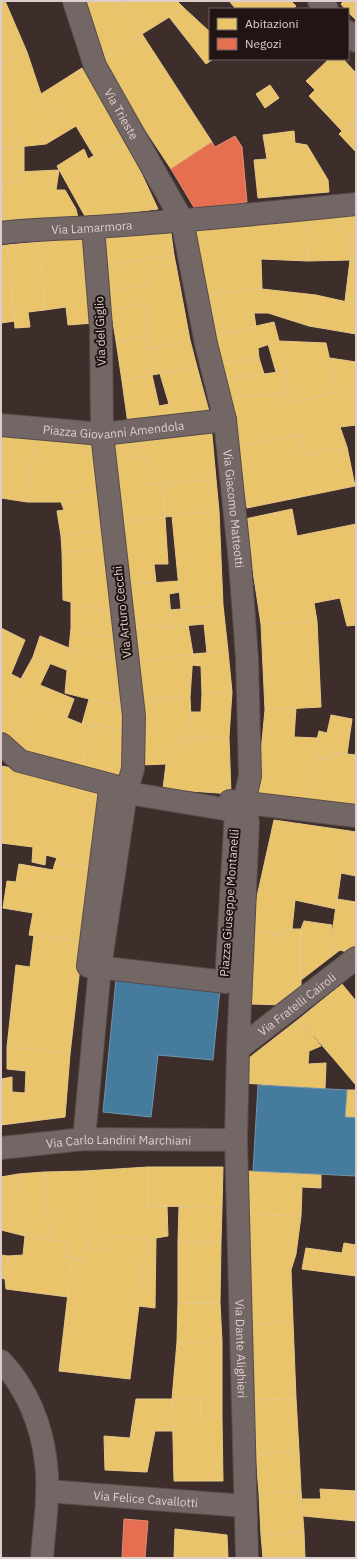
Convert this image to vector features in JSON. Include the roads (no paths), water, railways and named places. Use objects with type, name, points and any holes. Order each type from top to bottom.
[{"type":"street","name":"Via Trieste","points":[[74,1],[95,66],[182,220]]},
{"type":"street","points":[[349,33],[356,41]]},
{"type":"street","name":"Via Lamarmora","points":[[1,233],[32,229],[94,227],[182,220],[356,204]]},
{"type":"street","name":"Via Giacomo Matteotti","points":[[182,220],[206,344],[225,420],[240,563],[247,658],[250,776],[244,802]]},
{"type":"street","name":"Via del Giglio","points":[[94,227],[102,327],[102,434]]},
{"type":"street","name":"Piazza Giovanni Amendola","points":[[1,425],[102,434],[225,420]]},
{"type":"street","name":"Via Arturo Cecchi","points":[[102,434],[134,716],[133,769],[126,791]]},
{"type":"street","points":[[1,744],[10,759],[126,791],[244,802],[356,816]]},
{"type":"street","points":[[84,1139],[100,967],[126,791]]},
{"type":"street","name":"Piazza Giuseppe Montanelli","points":[[100,967],[226,982],[236,811],[126,791]]},
{"type":"street","name":"Piazza Giuseppe Montanelli","points":[[236,1140],[238,1049],[248,822],[244,802]]},
{"type":"street","name":"Via Fratelli Cairoli","points":[[238,1049],[356,958]]},
{"type":"street","name":"Via Carlo Landini Marchiani","points":[[1,1148],[84,1139],[236,1140]]},
{"type":"street","name":"Via Dante Alighieri","points":[[236,1140],[247,1558]]},
{"type":"street","points":[[1,1361],[22,1390],[34,1412],[42,1437],[46,1464],[47,1491],[42,1558]]},
{"type":"street","points":[[29,1558],[38,1536],[44,1514],[47,1491]]},
{"type":"street","name":"Via Felice Cavallotti","points":[[47,1491],[245,1506]]}]
